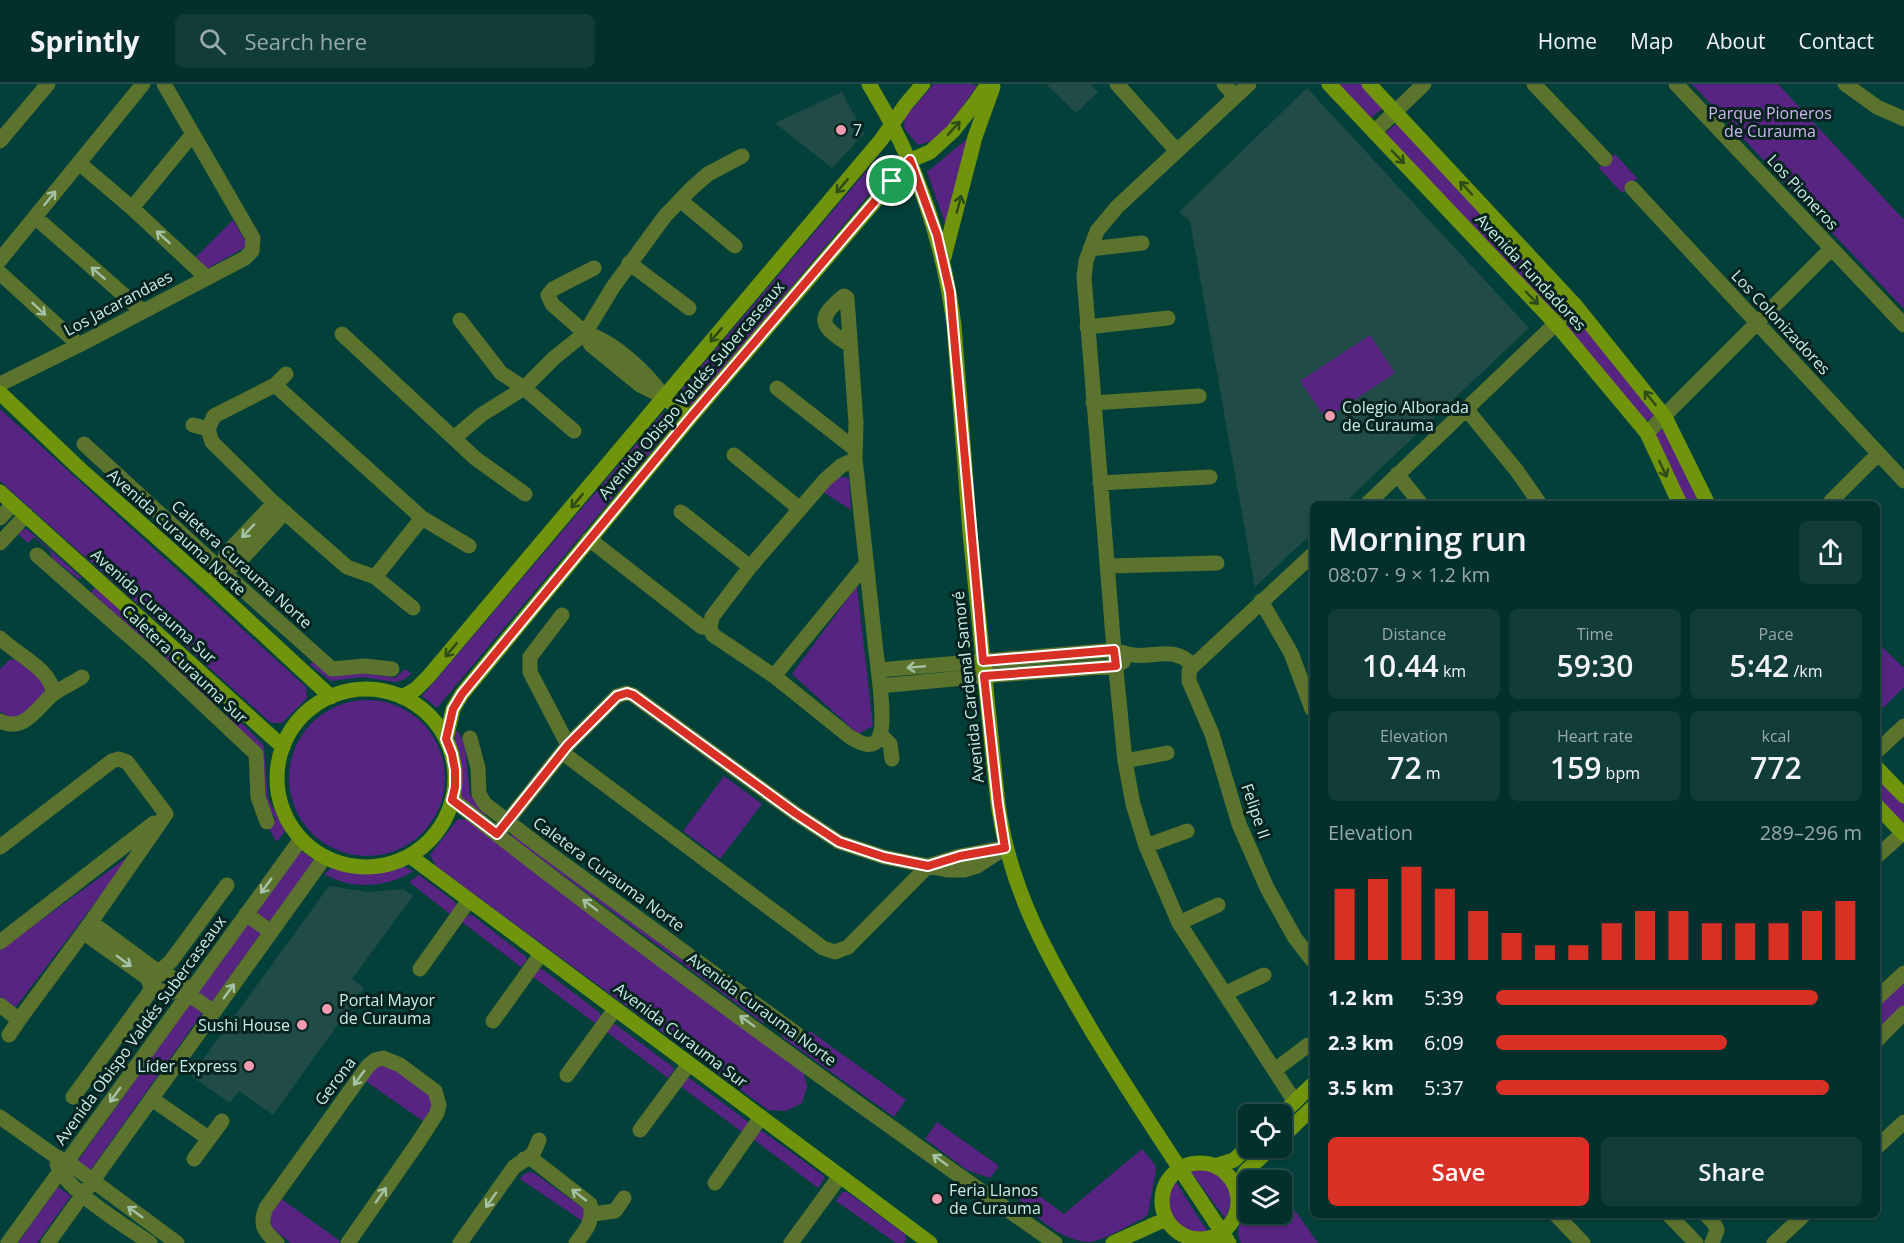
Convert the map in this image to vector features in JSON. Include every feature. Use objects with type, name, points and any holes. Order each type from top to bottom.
[{"type":"street","points":[[0,141],[48,84]]},
{"type":"street","points":[[0,260],[143,84]]},
{"type":"street","points":[[132,208],[192,135],[164,84]]},
{"type":"street","name":"Avenida Cardenal Samoré","points":[[869,84],[910,160],[930,210],[943,260],[954,325],[970,533],[998,804],[1005,848],[1020,892],[1048,956],[1112,1064],[1179,1169],[1226,1237]]},
{"type":"street","name":"Avenida Obispo Valdés Subercaseaux","points":[[402,697],[416,689],[428,677],[893,125],[906,104],[923,84]]},
{"type":"street","name":"Avenida Obispo Valdés Subercaseaux","points":[[446,739],[453,709],[462,694],[589,538],[910,160],[930,152],[953,131],[988,84]]},
{"type":"street","points":[[943,260],[975,137],[994,84]]},
{"type":"street","points":[[1117,84],[1176,150]]},
{"type":"street","points":[[1224,84],[1235,96]]},
{"type":"street","points":[[1249,84],[1117,207],[1097,231],[1090,249],[1084,277],[1114,650],[1125,761],[1133,804],[1146,846],[1179,923],[1295,1102]]},
{"type":"street","name":"Avenida Fundadores","points":[[1329,84],[1557,324],[1647,434],[1679,501]]},
{"type":"street","name":"Avenida Fundadores","points":[[1369,84],[1575,305],[1665,417],[1707,501]]},
{"type":"street","points":[[1374,132],[1424,84]]},
{"type":"street","points":[[1534,84],[1605,159]]},
{"type":"street","name":"Los Pioneros","points":[[1676,84],[1904,325]]},
{"type":"street","points":[[1845,84],[1877,107],[1904,119]]},
{"type":"street","name":"Los Jacarandaes","points":[[0,384],[245,258],[252,251],[253,238],[192,135]]},
{"type":"street","points":[[454,438],[482,415],[524,388],[554,358],[585,333],[629,263],[680,200],[708,174],[742,156]]},
{"type":"street","points":[[79,163],[132,208],[206,277]]},
{"type":"street","name":"Los Colonizadores","points":[[1632,188],[1904,481]]},
{"type":"street","points":[[680,200],[735,246]]},
{"type":"street","points":[[35,217],[142,311]]},
{"type":"street","points":[[1090,249],[1142,243]]},
{"type":"street","points":[[1647,434],[1832,249]]},
{"type":"street","points":[[629,263],[689,308]]},
{"type":"street","points":[[594,268],[553,289],[548,295],[552,304],[585,333],[591,345],[640,384],[664,397],[690,418]]},
{"type":"street","points":[[0,273],[79,345]]},
{"type":"street","points":[[1370,501],[1575,305]]},
{"type":"street","points":[[1087,327],[1168,318]]},
{"type":"street","points":[[460,320],[501,373],[524,388],[574,431]]},
{"type":"street","points":[[342,334],[475,458],[525,494]]},
{"type":"street","points":[[849,345],[856,423],[855,454],[879,678],[880,734],[877,741],[870,745],[860,744],[774,676],[713,635],[710,628],[712,617],[750,567],[800,509],[855,454]]},
{"type":"street","points":[[413,608],[375,577],[347,567],[280,508],[212,442],[208,429],[214,416],[281,380],[422,518],[469,546]]},
{"type":"street","points":[[777,388],[855,454]]},
{"type":"street","name":"Avenida Curauma Norte","points":[[0,393],[80,469],[331,697]]},
{"type":"street","points":[[1093,403],[1199,396]]},
{"type":"street","points":[[1467,410],[1517,471],[1538,501]]},
{"type":"street","points":[[193,425],[208,429]]},
{"type":"street","name":"Caletera Curauma Norte","points":[[80,469],[89,449],[226,565],[311,651],[334,670],[364,666],[392,669]]},
{"type":"street","points":[[1832,501],[1878,454]]},
{"type":"street","points":[[734,455],[800,509]]},
{"type":"street","points":[[1397,474],[1419,501]]},
{"type":"street","points":[[1100,483],[1210,477]]},
{"type":"street","name":"Avenida Curauma Sur","points":[[0,492],[283,747]]},
{"type":"street","points":[[0,518],[13,504]]},
{"type":"street","points":[[208,583],[226,565],[226,554],[280,508]]},
{"type":"street","points":[[681,512],[750,567]]},
{"type":"street","points":[[0,543],[26,515]]},
{"type":"street","points":[[375,577],[422,518]]},
{"type":"street","points":[[589,538],[702,627],[710,628]]},
{"type":"street","name":"Caletera Curauma Sur","points":[[37,555],[153,657],[256,754],[258,797],[267,822]]},
{"type":"street","points":[[879,678],[984,668],[1114,650],[1134,655],[1172,654],[1186,658],[1193,666],[1310,557]]},
{"type":"street","points":[[1107,566],[1217,563]]},
{"type":"street","points":[[774,676],[866,564]]},
{"type":"street","points":[[79,592],[95,576]]},
{"type":"street","points":[[1261,601],[1291,653],[1310,704]]},
{"type":"street","points":[[562,615],[530,657],[529,665],[530,672],[565,749],[823,948],[835,952],[848,947],[928,866]]},
{"type":"street","points":[[153,657],[168,643]]},
{"type":"street","points":[[3,646],[26,659],[48,678],[53,694]]},
{"type":"street","points":[[296,666],[311,651]]},
{"type":"street","points":[[984,668],[1116,666],[1134,655]]},
{"type":"street","name":"Felipe II","points":[[1193,666],[1189,671],[1189,681],[1212,734],[1239,824],[1267,888],[1295,938],[1310,957]]},
{"type":"street","points":[[0,721],[5,724],[28,720],[53,694],[82,677]]},
{"type":"street","points":[[366,690],[384,691],[402,697],[423,710],[440,728],[452,754],[455,787],[443,824],[429,842],[410,856],[382,866],[353,866],[325,857],[301,838],[289,822],[281,804],[278,765],[283,747],[303,716],[331,697],[366,690]]},
{"type":"street","points":[[497,834],[565,749],[613,699],[622,693],[627,693],[633,695],[795,813],[839,842],[884,857],[947,870],[964,870],[977,866],[1005,848]]},
{"type":"street","points":[[217,717],[231,702]]},
{"type":"street","points":[[1880,748],[1904,726]]},
{"type":"street","points":[[880,734],[890,744],[892,759]]},
{"type":"street","name":"Caletera Curauma Norte","points":[[470,738],[476,761],[478,794],[485,804],[797,1034]]},
{"type":"street","points":[[1125,761],[1167,753]]},
{"type":"street","points":[[0,847],[112,761],[119,759],[127,762],[166,814]]},
{"type":"street","points":[[1880,771],[1904,796]]},
{"type":"street","name":"Avenida Curauma Norte","points":[[452,800],[775,1042],[1055,1243]]},
{"type":"street","points":[[1880,809],[1904,833],[1880,854]]},
{"type":"street","points":[[9,1035],[88,928],[166,814]]},
{"type":"street","points":[[0,942],[166,814]]},
{"type":"street","points":[[1146,846],[1187,831]]},
{"type":"street","name":"Avenida Obispo Valdés Subercaseaux","points":[[6,1240],[60,1163],[189,993],[301,838]]},
{"type":"street","name":"Avenida Curauma Sur","points":[[410,856],[840,1176],[921,1240]]},
{"type":"street","points":[[48,1243],[325,857]]},
{"type":"street","points":[[73,1097],[148,993],[150,985],[227,885]]},
{"type":"street","points":[[420,969],[469,900]]},
{"type":"street","points":[[1179,923],[1218,905]]},
{"type":"street","points":[[246,914],[271,932]]},
{"type":"street","points":[[88,928],[153,968],[161,970],[213,1012]]},
{"type":"street","points":[[88,928],[146,977],[150,985],[161,993],[189,993]]},
{"type":"street","points":[[493,1021],[541,954]]},
{"type":"street","points":[[1880,995],[1904,973]]},
{"type":"street","points":[[1226,993],[1264,975]]},
{"type":"street","points":[[0,1005],[19,1020]]},
{"type":"street","points":[[567,1075],[615,1009]]},
{"type":"street","points":[[767,1012],[775,1042]]},
{"type":"street","points":[[1880,1037],[1904,1013]]},
{"type":"street","points":[[1275,1070],[1308,1045]]},
{"type":"street","name":"Gerona","points":[[277,1243],[267,1234],[262,1218],[272,1197],[368,1066],[382,1058],[400,1065],[435,1091],[439,1105],[437,1113],[419,1141],[348,1243]]},
{"type":"street","points":[[640,1130],[689,1064]]},
{"type":"street","points":[[1292,1105],[1310,1087]]},
{"type":"street","points":[[152,1099],[208,1138]]},
{"type":"street","points":[[1292,1127],[1310,1110]]},
{"type":"street","points":[[0,1117],[60,1163],[93,1181],[177,1243]]},
{"type":"street","points":[[715,1183],[761,1117]]},
{"type":"street","points":[[194,1159],[222,1121]]},
{"type":"street","points":[[1880,1144],[1904,1122]]},
{"type":"street","points":[[460,1243],[514,1167],[532,1154],[539,1140]]},
{"type":"street","points":[[1215,1166],[1234,1160],[1238,1156]]},
{"type":"street","points":[[1236,1189],[1246,1171],[1260,1158]]},
{"type":"street","points":[[524,1159],[532,1159],[591,1204],[593,1214],[589,1226],[576,1243]]},
{"type":"street","points":[[60,1163],[82,1194],[150,1243]]},
{"type":"street","points":[[1201,1163],[1215,1166],[1228,1175],[1236,1189],[1238,1204],[1236,1213],[1226,1237],[1191,1238],[1176,1231],[1166,1219],[1162,1206],[1163,1191],[1168,1178],[1179,1169],[1201,1163]]},
{"type":"street","points":[[791,1243],[840,1176]]},
{"type":"street","points":[[593,1214],[615,1211],[624,1198]]},
{"type":"street","points":[[1559,1218],[1583,1243]]},
{"type":"street","points":[[1672,1218],[1696,1243]]},
{"type":"street","points":[[1709,1218],[1717,1230],[1712,1243]]},
{"type":"street","points":[[1774,1243],[1801,1218]]},
{"type":"street","points":[[1113,1243],[1166,1219]]},
{"type":"shaded area","points":[[1046,84],[1091,84],[1098,92],[1076,113]]},
{"type":"shaded area","name":"Colegio Alborada de Curauma","points":[[1307,88],[1529,328],[1346,501],[1310,501],[1310,535],[1255,587],[1190,221],[1179,212]]},
{"type":"shaded area","points":[[842,92],[864,134],[832,168],[775,123]]},
{"type":"shaded area","points":[[329,886],[368,892],[403,889],[413,896],[352,979],[364,988],[273,1115],[239,1091],[230,1103],[191,1076]]},
{"type":"green space","points":[[934,84],[977,86],[949,125],[932,141],[918,145],[904,128],[905,117]]},
{"type":"green space","points":[[1337,84],[1362,84],[1384,107],[1370,119]]},
{"type":"green space","name":"Parque Pioneros de Curauma","points":[[1692,84],[1778,84],[1904,220],[1904,309]]},
{"type":"green space","points":[[1398,122],[1565,302],[1561,310],[1551,314],[1384,134]]},
{"type":"green space","points":[[968,138],[949,234],[927,172]]},
{"type":"green space","points":[[1615,154],[1637,178],[1622,193],[1599,168]]},
{"type":"green space","points":[[879,156],[888,172],[691,406],[678,394]]},
{"type":"green space","points":[[233,220],[246,242],[244,248],[205,270],[195,258]]},
{"type":"green space","points":[[1577,315],[1654,412],[1652,419],[1643,421],[1566,327],[1571,318]]},
{"type":"green space","points":[[1370,335],[1395,373],[1326,419],[1300,381]]},
{"type":"green space","points":[[0,409],[306,687],[307,698],[282,723],[271,723],[0,481]]},
{"type":"green space","points":[[663,413],[676,422],[437,708],[422,696]]},
{"type":"green space","points":[[1659,429],[1666,431],[1701,501],[1684,501],[1653,436]]},
{"type":"green space","points":[[832,476],[849,478],[851,510],[820,490]]},
{"type":"green space","points":[[27,529],[82,578],[78,579],[52,558],[50,551],[34,537],[28,543],[18,534]]},
{"type":"green space","points":[[857,586],[873,726],[858,734],[792,674]]},
{"type":"green space","points":[[95,587],[155,645],[150,647],[91,592]]},
{"type":"green space","points":[[1880,645],[1904,668],[1904,687],[1880,711]]},
{"type":"green space","points":[[167,654],[221,704],[216,706],[165,658]]},
{"type":"green space","points":[[19,659],[45,684],[44,696],[23,716],[9,718],[0,711],[0,669],[9,660]]},
{"type":"green space","points":[[314,660],[365,669],[378,675],[395,678],[405,669],[412,674],[395,682],[363,677],[331,681],[310,665]]},
{"type":"green space","points":[[367,700],[382,701],[397,706],[411,713],[422,723],[432,734],[439,748],[444,763],[444,793],[439,808],[432,822],[422,833],[411,843],[397,850],[382,855],[367,856],[352,855],[337,850],[323,843],[312,833],[302,822],[295,808],[290,793],[289,778],[290,763],[295,748],[302,734],[312,723],[323,713],[337,706],[352,701]]},
{"type":"green space","points":[[228,712],[231,712],[264,746],[268,798],[285,831],[277,842],[266,824],[276,820],[269,808],[264,805],[260,753],[227,716]]},
{"type":"green space","points":[[458,731],[465,746],[470,795],[488,810],[484,816],[461,797],[459,755],[453,732]]},
{"type":"green space","points":[[724,776],[762,804],[720,859],[683,831]]},
{"type":"green space","points":[[1880,778],[1904,803],[1904,825],[1880,799]]},
{"type":"green space","points":[[458,819],[467,820],[803,1071],[807,1087],[802,1103],[786,1111],[768,1110],[436,866],[430,855]]},
{"type":"green space","points":[[512,832],[760,1012],[764,1024],[511,837]]},
{"type":"green space","points":[[300,850],[314,860],[268,924],[254,914]]},
{"type":"green space","points":[[132,854],[15,1008],[0,996],[0,950]]},
{"type":"green space","points":[[401,865],[413,871],[381,884],[357,885],[324,874],[333,867],[378,871]]},
{"type":"green space","points":[[419,875],[455,902],[456,906],[450,914],[409,882]]},
{"type":"green space","points":[[468,915],[472,915],[526,957],[527,960],[521,967],[462,922]]},
{"type":"green space","points":[[248,923],[261,933],[211,1003],[198,993]]},
{"type":"green space","points":[[539,969],[542,969],[601,1016],[595,1023],[533,977]]},
{"type":"green space","points":[[1904,980],[1904,1005],[1880,1027],[1880,1003]]},
{"type":"green space","points":[[190,1004],[203,1012],[89,1172],[77,1162]]},
{"type":"green space","points":[[776,1022],[801,1040],[810,1031],[906,1100],[894,1117],[782,1037]]},
{"type":"green space","points":[[615,1024],[673,1067],[674,1070],[668,1078],[607,1032]]},
{"type":"green space","points":[[388,1063],[432,1097],[433,1106],[423,1121],[364,1080],[377,1064]]},
{"type":"green space","points":[[689,1078],[747,1121],[748,1124],[742,1132],[680,1086]]},
{"type":"green space","points":[[937,1122],[999,1166],[990,1178],[967,1170],[925,1139]]},
{"type":"green space","points":[[762,1131],[824,1176],[818,1188],[753,1139],[758,1132]]},
{"type":"green space","points":[[1142,1149],[1155,1165],[1156,1170],[1148,1214],[1105,1237],[1092,1242],[1061,1234],[1042,1221],[1018,1198],[1027,1187],[1064,1214]]},
{"type":"green space","points":[[1202,1168],[1218,1174],[1228,1186],[1231,1202],[1225,1218],[1191,1172]]},
{"type":"green space","points":[[530,1172],[584,1209],[584,1222],[520,1179],[524,1174]]},
{"type":"green space","points":[[1176,1182],[1209,1234],[1199,1234],[1189,1230],[1173,1217],[1168,1209],[1167,1200],[1169,1191]]},
{"type":"green space","points":[[58,1187],[71,1196],[37,1243],[18,1243]]},
{"type":"green space","points":[[842,1192],[847,1192],[905,1234],[904,1243],[896,1243],[836,1201]]},
{"type":"green space","points":[[280,1198],[340,1241],[339,1243],[291,1243],[272,1228],[270,1216]]},
{"type":"green space","points":[[1292,1206],[1318,1243],[1241,1243],[1238,1234],[1240,1224],[1292,1224]]},
{"type":"place","name":"7","points":[[841,130]]},
{"type":"place","name":"Colegio Alborada de Curauma","points":[[1330,416]]},
{"type":"place","name":"Portal Mayor de Curauma","points":[[327,1009]]},
{"type":"place","name":"Sushi House","points":[[302,1025]]},
{"type":"place","name":"Líder Express","points":[[249,1066]]},
{"type":"place","name":"Feria Llanos de Curauma","points":[[937,1199]]},
{"type":"route","points":[[910,160],[930,210],[950,292],[983,661],[1114,650],[1116,666],[984,676],[1005,848],[960,856],[928,866],[884,857],[839,842],[795,813],[633,695],[627,693],[622,693],[613,699],[568,745],[497,834],[452,800],[455,770],[446,739],[453,709],[462,694],[589,538],[892,181],[910,160]]}]
